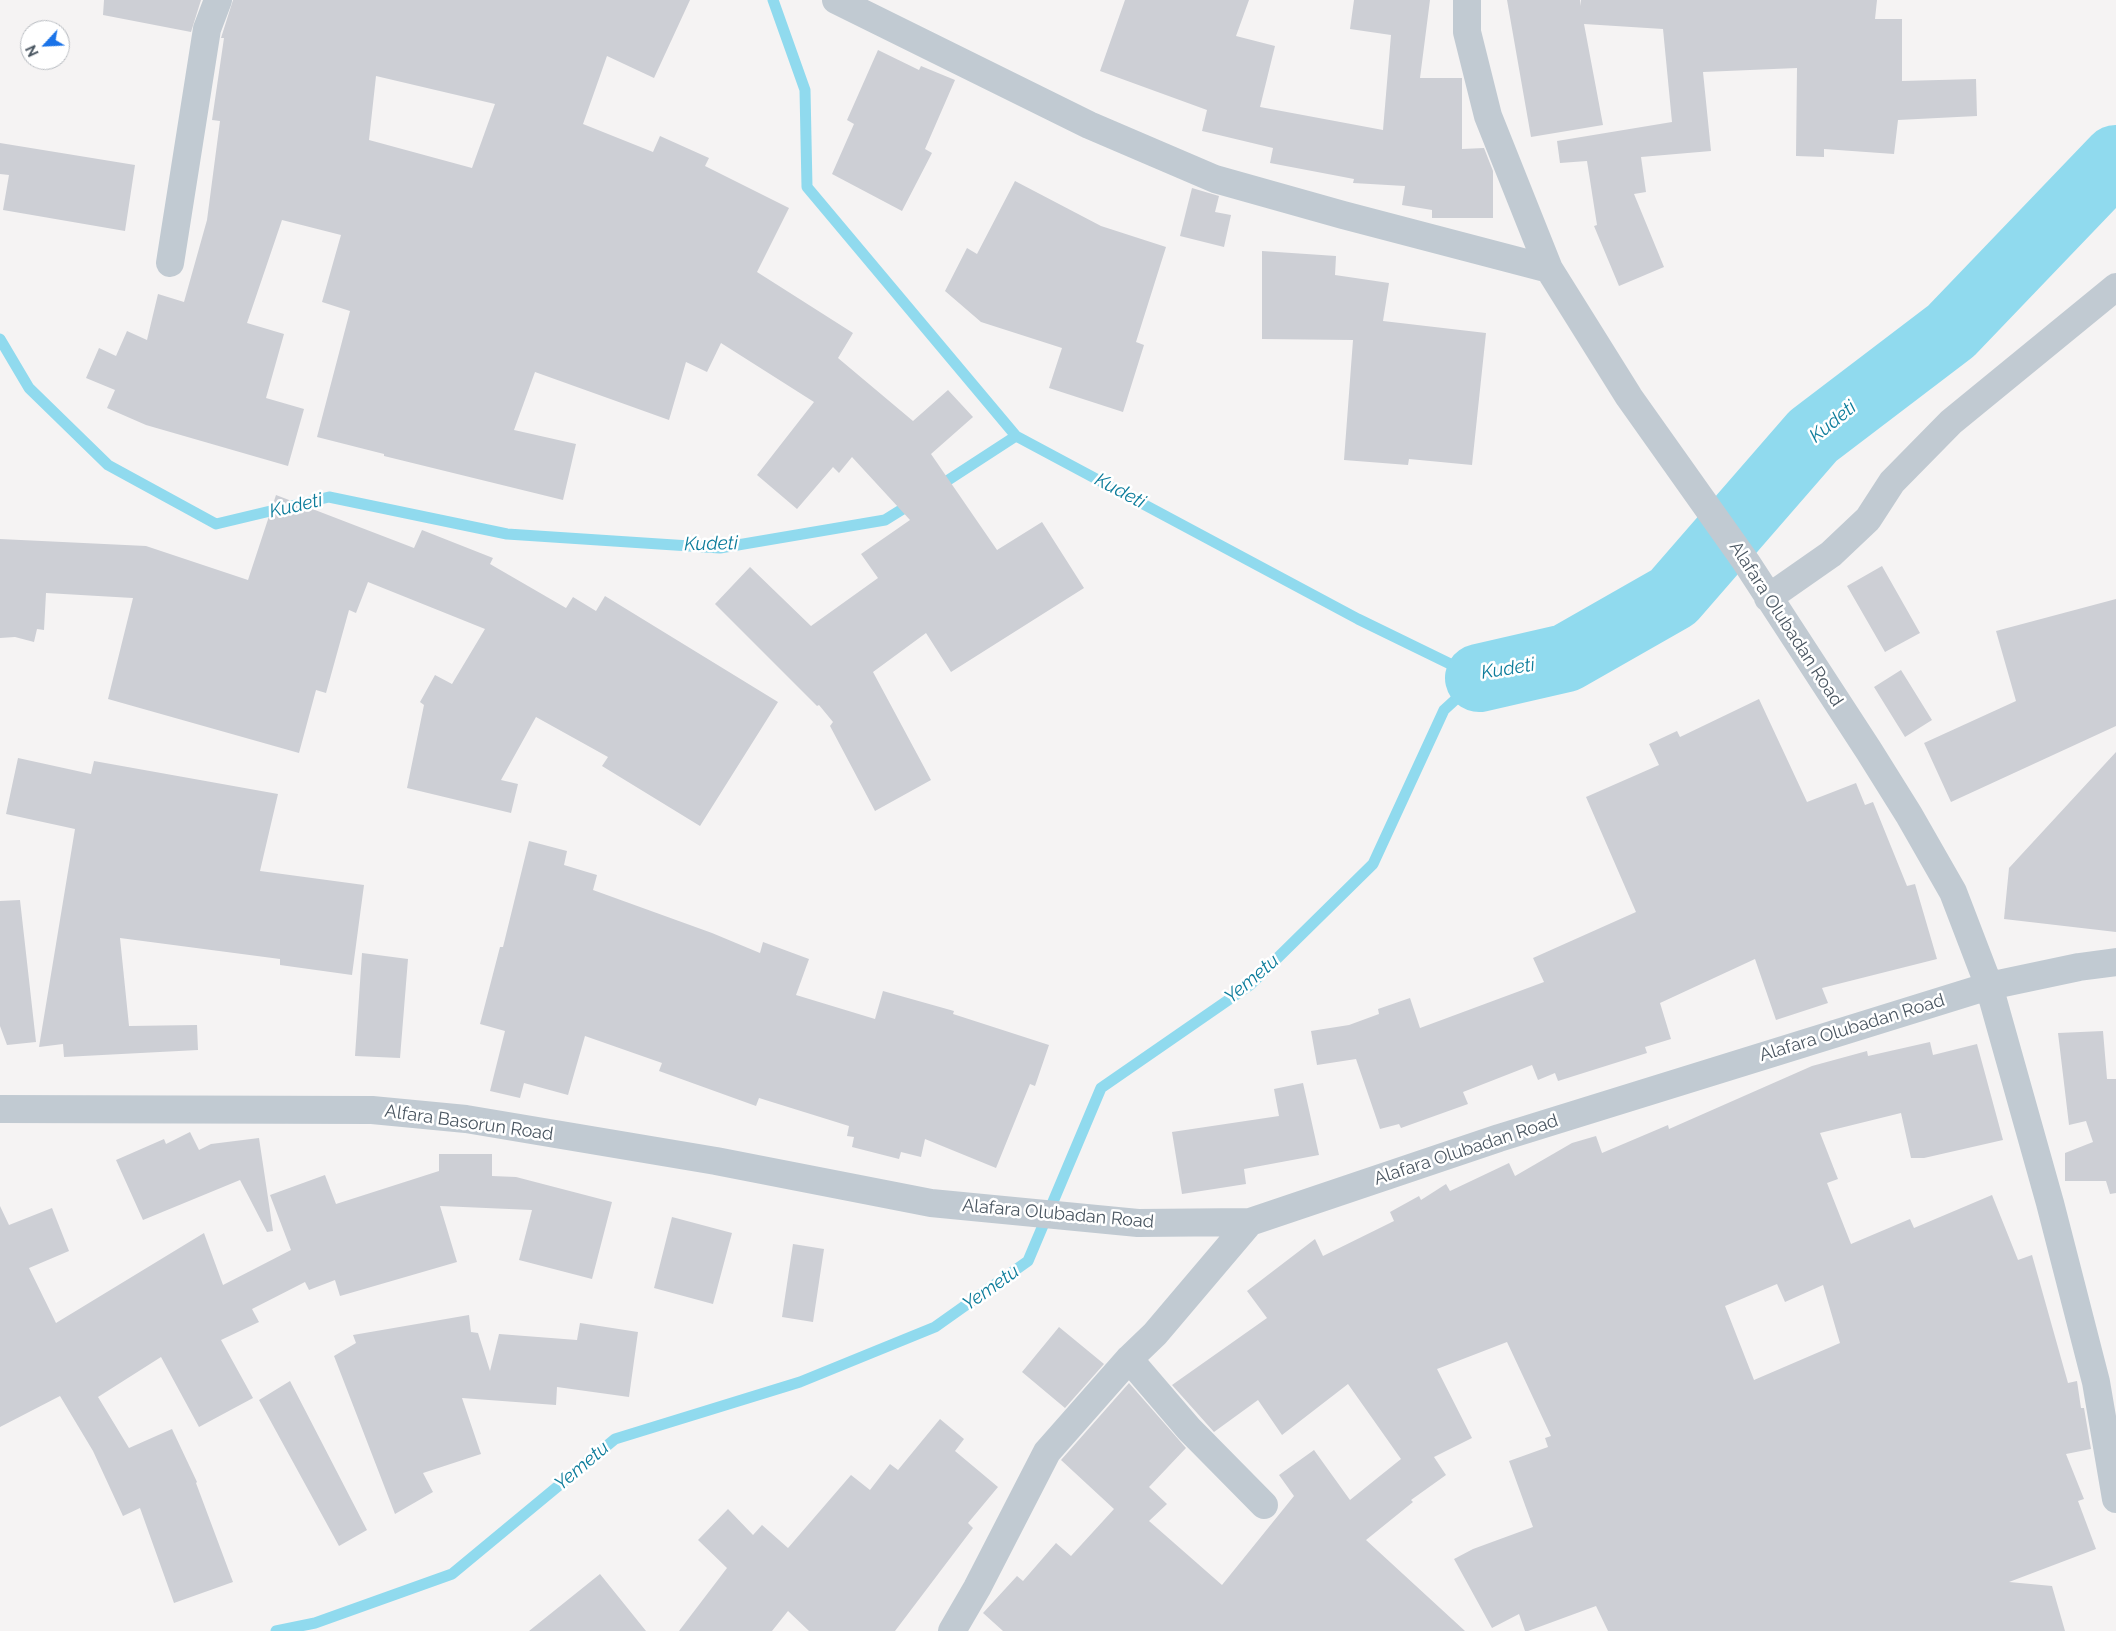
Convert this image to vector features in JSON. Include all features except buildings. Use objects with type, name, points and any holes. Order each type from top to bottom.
[{"type":"street","points":[[170,263],[207,29],[218,0]]},
{"type":"street","points":[[836,0],[1089,125],[1215,179],[1549,269]]},
{"type":"street","name":"Alafara Olubadan Road","points":[[1467,0],[1467,32],[1488,116],[1549,269],[1629,397],[1746,562],[1909,815],[1953,892],[1989,986],[2050,1203],[2096,1382],[2116,1499]]},
{"type":"street","points":[[1768,598],[1831,554],[1868,519],[1892,482],[1951,422],[2116,287]]},
{"type":"street","name":"Alafara Olubadan Road","points":[[931,1203],[1138,1223],[1250,1222],[1508,1135],[1989,986],[2079,967],[2116,962]]},
{"type":"street","name":"Alfara Basorun Road","points":[[0,1109],[372,1110],[466,1119],[716,1161],[931,1203]]},
{"type":"street","points":[[952,1631],[977,1588],[1047,1452],[1129,1359],[1155,1334],[1250,1222]]},
{"type":"street","points":[[1129,1359],[1189,1429],[1264,1505]]},
{"type":"waterway","name":"Yemetu","points":[[276,1631],[315,1623],[452,1574],[615,1439],[800,1382],[935,1327],[1028,1261],[1101,1088],[1250,985],[1373,864],[1444,710],[1479,678],[1358,619],[1016,436],[807,187],[805,90],[773,0]]},
{"type":"waterway","name":"Kudeti","points":[[1479,678],[1566,658],[1673,597],[1813,436],[1951,331],[2116,159]]},
{"type":"waterway","name":"Kudeti","points":[[0,339],[29,388],[108,465],[216,524],[329,497],[507,534],[720,548],[885,520],[914,502]]},
{"type":"waterway","name":"Kudeti","points":[[936,488],[1016,436]]}]
